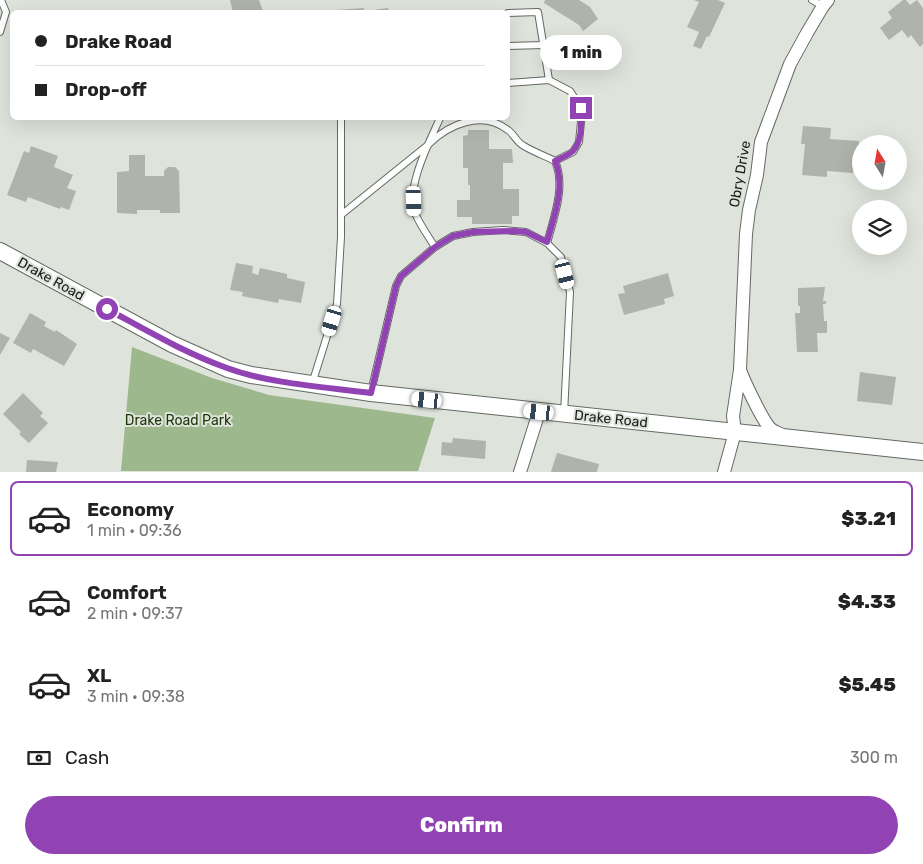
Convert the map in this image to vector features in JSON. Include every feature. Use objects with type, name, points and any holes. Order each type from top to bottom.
[{"type":"street","name":"Obry Drive","points":[[724,472],[735,432],[734,416],[740,370],[747,226],[761,142],[790,64],[821,2]]},
{"type":"street","name":"Drake Road","points":[[0,251],[172,344],[228,369],[251,375],[371,393],[923,452]]},
{"type":"street","name":"Obry Drive","points":[[740,370],[745,385],[765,422],[787,438]]},
{"type":"street","points":[[520,472],[539,412]]},
{"type":"lane","points":[[0,32],[6,12],[1,0]]},
{"type":"lane","points":[[510,12],[538,12],[549,80]]},
{"type":"lane","points":[[510,46],[544,45]]},
{"type":"lane","points":[[510,83],[549,80],[570,91],[581,108],[578,142],[573,152],[555,161]]},
{"type":"lane","points":[[312,385],[337,304],[341,215],[341,120]]},
{"type":"lane","points":[[435,247],[414,212],[414,191],[421,158],[439,120]]},
{"type":"lane","points":[[341,215],[429,144],[441,132],[467,121],[489,121],[508,130],[522,146],[555,161],[559,170],[559,197],[547,242]]},
{"type":"lane","points":[[371,393],[396,286],[401,276],[435,247],[453,236],[473,232],[503,230],[526,232],[547,242],[561,257],[570,292],[564,414]]},
{"type":"green space","name":"Drake Road Park","points":[[132,347],[212,378],[269,395],[435,418],[418,471],[121,471]]},
{"type":"building","points":[[230,0],[259,0],[263,10],[232,10]]},
{"type":"building","points":[[545,0],[579,0],[590,7],[598,19],[583,31],[579,25],[544,3]]},
{"type":"building","points":[[694,0],[718,0],[725,3],[709,37],[707,36],[701,49],[693,46],[699,32],[687,27],[699,2]]},
{"type":"building","points":[[903,0],[906,0],[910,5],[917,0],[923,8],[923,44],[920,47],[911,35],[908,38],[902,30],[889,40],[880,28],[892,18],[888,12]]},
{"type":"building","points":[[364,8],[364,10],[335,10]]},
{"type":"building","points":[[803,126],[831,128],[830,139],[852,141],[852,173],[827,171],[827,177],[802,175],[805,144],[801,144]]},
{"type":"building","points":[[468,130],[489,130],[489,149],[512,149],[513,163],[503,163],[503,189],[519,189],[519,216],[512,216],[512,224],[472,224],[472,217],[457,217],[457,200],[470,200],[468,168],[463,168],[463,136],[468,135]]},
{"type":"building","points":[[31,146],[58,156],[54,167],[73,175],[67,188],[76,191],[69,210],[61,207],[60,209],[28,197],[26,202],[7,195],[24,151],[29,153]]},
{"type":"building","points":[[129,155],[145,155],[145,176],[164,176],[164,171],[168,167],[175,167],[179,171],[180,213],[160,213],[160,210],[137,210],[137,214],[117,213],[117,172],[129,171]]},
{"type":"building","points":[[236,263],[253,266],[252,273],[258,275],[260,268],[287,274],[287,278],[305,282],[301,303],[279,299],[278,303],[242,296],[243,292],[230,290]]},
{"type":"building","points":[[668,273],[674,296],[664,299],[665,304],[624,315],[618,294],[625,293],[623,286]]},
{"type":"building","points":[[825,287],[823,301],[826,301],[826,304],[823,304],[824,321],[827,321],[827,333],[817,333],[818,352],[797,352],[795,313],[800,313],[798,288]]},
{"type":"building","points":[[30,313],[46,322],[44,326],[55,332],[56,330],[77,344],[64,366],[33,349],[31,353],[13,343]]},
{"type":"building","points":[[0,333],[10,338],[0,355]]},
{"type":"building","points":[[860,372],[896,377],[892,405],[857,401]]},
{"type":"building","points":[[23,393],[43,413],[40,416],[48,423],[29,443],[3,414]]},
{"type":"building","points":[[453,438],[486,441],[485,459],[441,455],[442,442],[452,443]]},
{"type":"building","points":[[557,453],[599,464],[597,472],[551,472]]},
{"type":"building","points":[[27,460],[58,462],[56,472],[26,472]]},
{"type":"route","points":[[107,309],[172,344],[228,369],[276,380],[371,393],[396,286],[401,276],[435,247],[453,236],[473,232],[503,230],[526,232],[547,242],[559,197],[559,170],[555,161],[573,152],[578,142],[581,108]]}]
